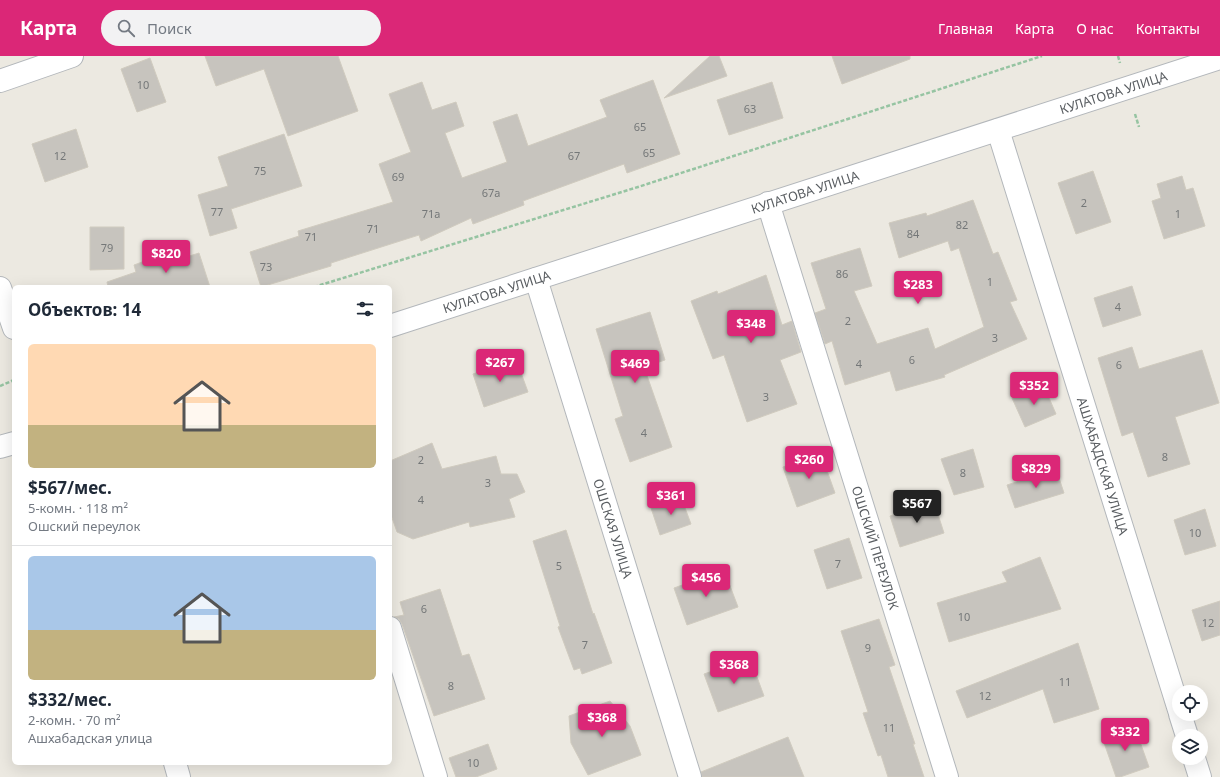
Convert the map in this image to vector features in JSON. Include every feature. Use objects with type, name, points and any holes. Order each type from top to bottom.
[{"type":"street","points":[[0,81],[72,56]]},
{"type":"street","name":"КУЛАТОВА УЛИЦА","points":[[392,325],[998,130],[1173,64],[1220,58]]},
{"type":"street","name":"АШХАБАДСКАЯ УЛИЦА","points":[[998,130],[1172,688]]},
{"type":"street","name":"ОШСКИЙ ПЕРЕУЛОК","points":[[768,203],[947,777]]},
{"type":"street","name":"ОШСКАЯ УЛИЦА","points":[[536,279],[690,777]]},
{"type":"street","points":[[0,288],[12,322]]},
{"type":"street","points":[[0,447],[12,444]]},
{"type":"street","points":[[392,634],[436,777]]},
{"type":"street","points":[[176,765],[179,777]]},
{"type":"street","points":[[1196,765],[1200,777]]},
{"type":"path","points":[[320,285],[638,187],[1042,56]]},
{"type":"path","points":[[0,386],[12,381]]},
{"type":"building","points":[[205,56],[338,56],[358,111],[288,136],[264,69],[216,86]]},
{"type":"building","points":[[710,56],[719,56],[727,76],[664,98]]},
{"type":"building","points":[[832,56],[910,56],[910,59],[842,84]]},
{"type":"building","points":[[150,58],[166,102],[137,112],[121,69]]},
{"type":"building","points":[[653,80],[680,154],[627,173],[624,164],[523,201],[524,205],[473,224],[471,218],[421,241],[419,235],[331,263],[331,266],[268,285],[260,285],[250,252],[299,236],[298,231],[393,202],[379,164],[411,152],[389,94],[422,82],[432,110],[456,102],[464,126],[445,133],[462,178],[507,162],[493,122],[517,114],[528,146],[607,117],[600,100]]},
{"type":"building","points":[[772,82],[783,118],[729,135],[717,100]]},
{"type":"building","points":[[76,129],[88,167],[45,182],[32,144]]},
{"type":"building","points":[[284,134],[302,186],[231,209],[237,228],[210,236],[198,195],[228,186],[218,157]]},
{"type":"building","points":[[1093,171],[1111,222],[1076,234],[1058,183]]},
{"type":"building","points":[[1182,176],[1186,190],[1193,188],[1205,226],[1164,239],[1152,201],[1161,198],[1157,184]]},
{"type":"building","points":[[973,200],[993,254],[998,252],[1017,300],[1010,302],[1027,339],[944,375],[945,377],[896,391],[890,371],[845,385],[832,341],[825,344],[815,313],[826,309],[811,263],[860,248],[872,286],[854,291],[877,344],[928,328],[935,349],[984,327],[959,248],[951,251],[948,241],[899,258],[889,223],[926,213],[927,216]]},
{"type":"building","points":[[90,227],[124,227],[124,269],[90,270]]},
{"type":"building","points":[[199,253],[209,285],[108,285],[107,282],[136,272],[134,265],[164,254],[167,263]]},
{"type":"building","points":[[766,275],[782,325],[792,321],[801,352],[780,360],[797,404],[747,422],[724,355],[713,359],[691,301],[717,291],[718,294]]},
{"type":"building","points":[[1132,286],[1141,315],[1103,327],[1094,298]]},
{"type":"building","points":[[650,312],[665,360],[644,367],[672,447],[630,462],[615,419],[623,416],[596,329]]},
{"type":"building","points":[[1132,347],[1139,369],[1202,350],[1219,403],[1175,417],[1190,464],[1148,477],[1133,432],[1122,436],[1098,358]]},
{"type":"building","points":[[516,359],[528,392],[484,407],[473,374]]},
{"type":"building","points":[[1043,384],[1056,414],[1025,427],[1012,398]]},
{"type":"building","points":[[432,443],[442,469],[496,456],[501,474],[517,474],[525,492],[509,499],[515,517],[470,527],[469,522],[413,539],[397,532],[392,518],[392,460]]},
{"type":"building","points":[[973,449],[984,487],[954,495],[941,459]]},
{"type":"building","points":[[821,454],[835,493],[797,507],[783,467]]},
{"type":"building","points":[[1056,469],[1064,493],[1015,508],[1007,485]]},
{"type":"building","points":[[681,497],[691,524],[660,535],[651,508]]},
{"type":"building","points":[[934,502],[944,533],[900,547],[890,516]]},
{"type":"building","points":[[1205,509],[1216,546],[1185,555],[1174,520]]},
{"type":"building","points":[[566,530],[593,614],[594,613],[612,663],[582,674],[580,668],[574,670],[558,627],[560,626],[533,541]]},
{"type":"building","points":[[849,538],[862,578],[827,589],[814,550]]},
{"type":"building","points":[[1040,557],[1061,609],[949,642],[937,603],[1007,582],[1002,572]]},
{"type":"building","points":[[724,570],[738,607],[687,625],[674,588]]},
{"type":"building","points":[[440,589],[462,656],[469,654],[485,699],[434,716],[402,624],[399,619],[394,617],[404,615],[400,602]]},
{"type":"building","points":[[1220,601],[1220,635],[1202,641],[1192,610]]},
{"type":"building","points":[[879,619],[895,665],[889,667],[915,744],[913,744],[924,777],[888,777],[881,755],[878,756],[863,713],[868,712],[841,631]]},
{"type":"building","points":[[1078,643],[1099,709],[1054,723],[1043,689],[967,718],[956,691]]},
{"type":"building","points":[[750,658],[764,696],[718,712],[704,674]]},
{"type":"building","points":[[610,701],[630,726],[641,755],[588,775],[571,743],[569,716]]},
{"type":"building","points":[[1134,725],[1149,767],[1116,777],[1102,737]]},
{"type":"building","points":[[788,737],[804,777],[702,777],[701,772]]},
{"type":"building","points":[[488,744],[497,769],[476,777],[456,777],[449,758]]}]
